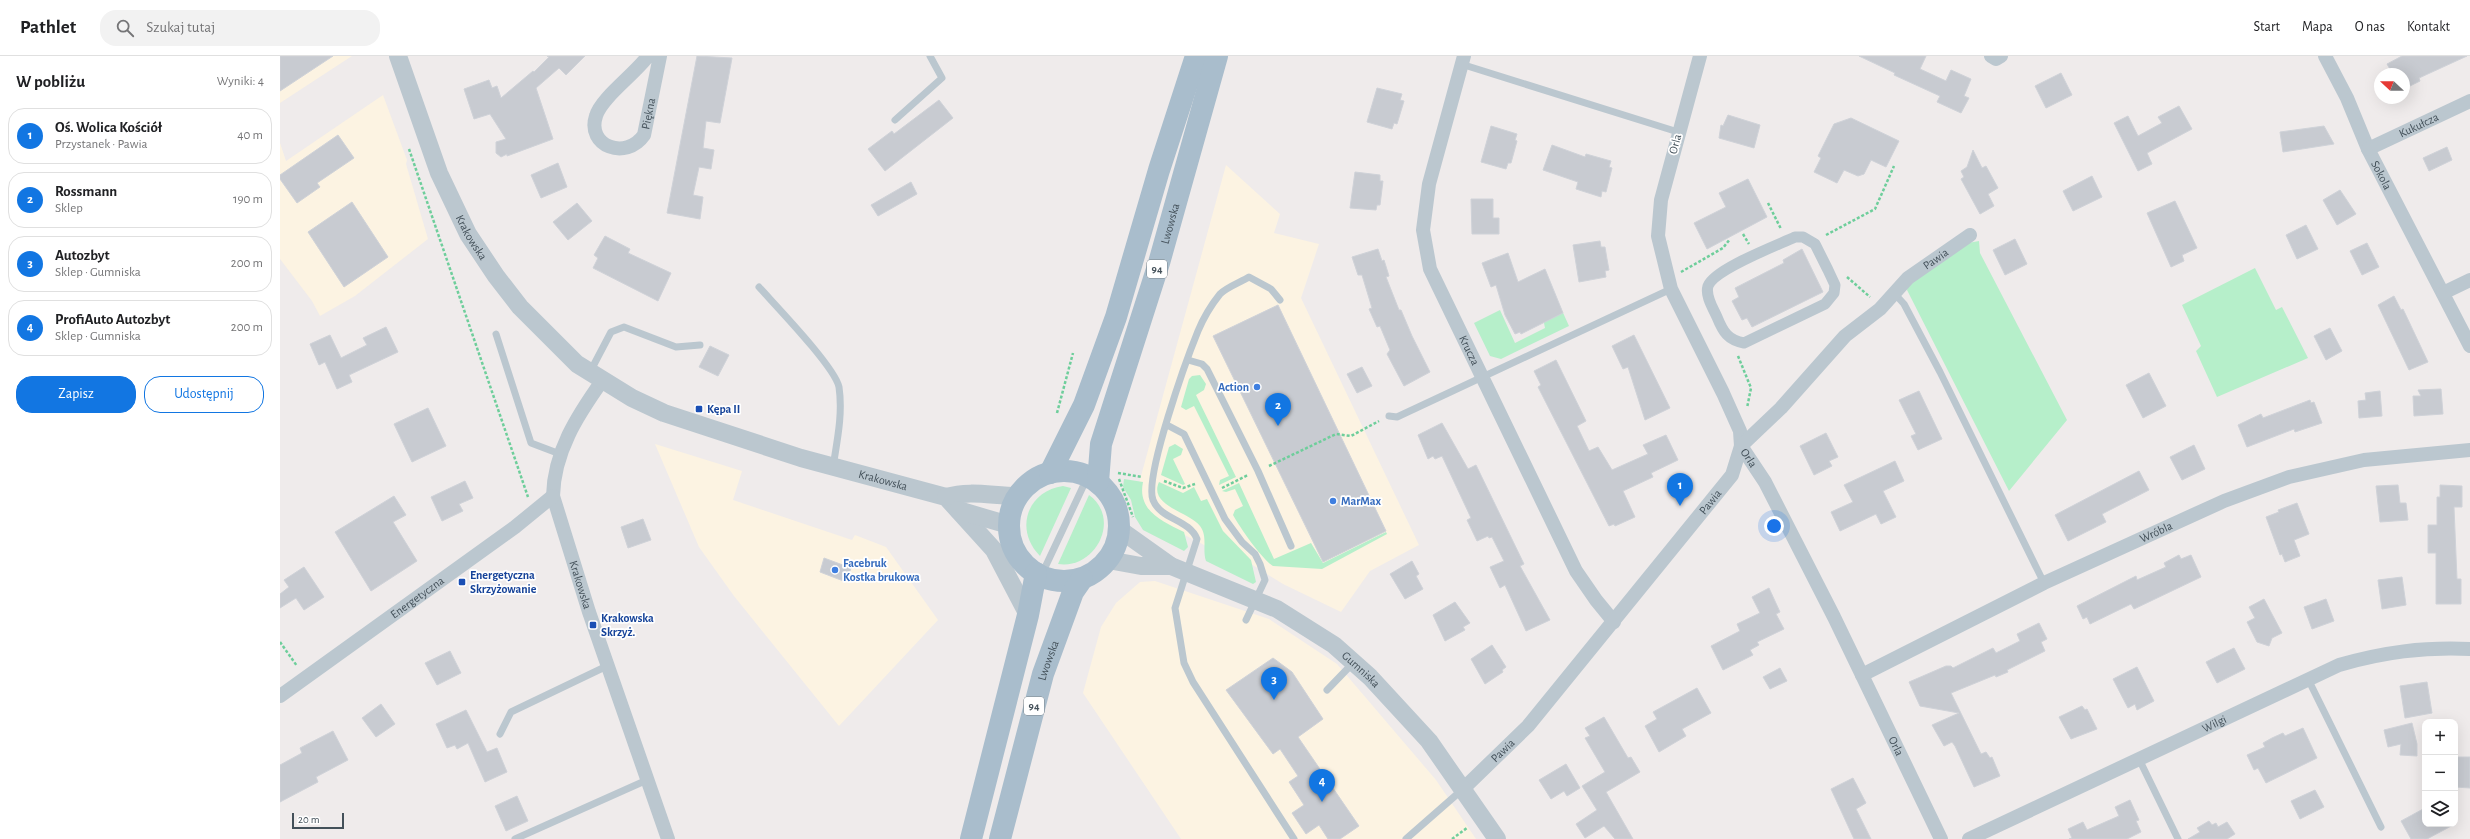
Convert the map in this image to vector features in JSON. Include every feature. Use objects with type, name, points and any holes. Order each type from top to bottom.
[{"type":"main road","name":"Lwowska","points":[[1050,472],[1084,405],[1114,324],[1136,254],[1159,170],[1196,56]]},
{"type":"main road","name":"Lwowska","points":[[1093,479],[1101,444],[1159,263],[1217,56]]},
{"type":"main road","points":[[1039,575],[1025,564],[1016,553],[1010,535],[1009,525],[1011,515],[1018,496],[1034,480],[1050,472],[1071,471],[1093,479]]},
{"type":"main road","name":"94","points":[[971,839],[1039,575],[1062,581],[1082,579],[1096,571],[1108,560],[1127,526],[1112,498],[1093,479]]},
{"type":"main road","name":"Lwowska","points":[[1000,839],[1043,674],[1073,592],[1082,579]]},
{"type":"street","name":"Krakowska","points":[[398,56],[439,173],[468,234],[496,276],[520,307],[577,364],[596,377],[664,413],[952,504],[1009,525]]},
{"type":"street","name":"Piękna","points":[[648,56],[602,104],[596,115],[595,126],[597,134],[603,142],[613,148],[628,148],[639,141],[644,135],[660,56]]},
{"type":"street","name":"Orla","points":[[1700,56],[1660,200],[1658,236],[1671,289],[1740,431],[1741,446],[1765,482],[1862,675],[1941,839]]},
{"type":"street","points":[[1991,56],[1996,58],[2001,56]]},
{"type":"street","name":"Sokola","points":[[2325,56],[2347,98],[2368,149],[2470,346]]},
{"type":"street","name":"Krucza","points":[[1462,60],[1429,184],[1423,230],[1430,269],[1576,571],[1596,600],[1614,622]]},
{"type":"street","name":"Kukułcza","points":[[2368,149],[2470,101]]},
{"type":"street","name":"Pawia","points":[[1464,788],[1528,726],[1614,622],[1732,475],[1741,446],[1781,408],[1845,336],[1880,309],[1908,278],[1970,235]]},
{"type":"street","points":[[1803,237],[1815,244],[1835,285],[1834,293],[1825,304],[1744,343],[1728,337],[1723,331],[1708,296],[1708,286],[1716,276],[1786,241],[1803,237]]},
{"type":"street","points":[[2443,293],[2470,280]]},
{"type":"street","name":"Krakowska","points":[[596,377],[560,454],[554,477],[553,496],[607,666],[668,839]]},
{"type":"street","name":"Wróbla","points":[[1862,675],[2044,583],[2224,501],[2289,477],[2364,460],[2470,450]]},
{"type":"street","points":[[1018,496],[996,496],[963,492],[952,504],[994,550],[1028,615]]},
{"type":"street","name":"Energetyczna","points":[[280,696],[553,496]]},
{"type":"street","points":[[1127,526],[1179,569]]},
{"type":"street","points":[[1108,560],[1141,566],[1179,569]]},
{"type":"street","name":"Gumniska","points":[[1179,569],[1257,601],[1306,626],[1354,662],[1429,741],[1464,788],[1497,839]]},
{"type":"street","name":"Wilgi","points":[[1969,839],[2339,665],[2376,654],[2415,649],[2470,649]]},
{"type":"lane","points":[[895,120],[942,78],[930,56]]},
{"type":"lane","points":[[1462,60],[1678,132]]},
{"type":"lane","points":[[1280,300],[1271,289],[1249,277],[1221,293],[1199,330],[1188,360],[1167,425],[1152,478],[1151,490],[1157,507],[1194,531],[1197,539],[1196,546],[1179,569],[1176,608],[1184,663],[1193,682],[1294,839]]},
{"type":"lane","points":[[759,287],[814,348],[839,386],[840,411],[833,467]]},
{"type":"lane","points":[[1389,416],[1397,417],[1671,289]]},
{"type":"lane","points":[[1894,293],[1904,304],[1940,372],[2044,583]]},
{"type":"lane","points":[[596,377],[611,332],[624,327],[676,347],[700,345]]},
{"type":"lane","points":[[496,334],[532,443],[560,454]]},
{"type":"lane","points":[[1188,360],[1202,364],[1207,369],[1258,471],[1291,546]]},
{"type":"lane","points":[[1167,425],[1184,434],[1230,526],[1250,548],[1260,564],[1265,580],[1257,601],[1246,620]]},
{"type":"lane","points":[[1039,575],[1093,479]]},
{"type":"lane","points":[[1327,690],[1354,662]]},
{"type":"lane","points":[[500,734],[511,712],[607,666]]},
{"type":"lane","points":[[2308,679],[2381,827]]},
{"type":"lane","points":[[2139,759],[2178,839]]},
{"type":"lane","points":[[515,839],[648,780]]},
{"type":"lane","points":[[1406,839],[1464,788]]},
{"type":"path","points":[[409,149],[533,512]]},
{"type":"path","points":[[1815,244],[1823,237],[1875,209],[1894,166]]},
{"type":"path","points":[[1768,203],[1786,241]]},
{"type":"path","points":[[1681,272],[1723,248],[1730,239]]},
{"type":"path","points":[[1828,270],[1837,268],[1869,295],[1880,309]]},
{"type":"path","points":[[1736,341],[1737,352],[1751,388],[1746,410]]},
{"type":"path","points":[[1056,415],[1073,354]]},
{"type":"path","points":[[1351,436],[1389,416]]},
{"type":"path","points":[[1118,474],[1127,526]]},
{"type":"path","points":[[1125,475],[1144,477]]},
{"type":"path","points":[[1170,483],[1179,487]]},
{"type":"path","points":[[280,642],[305,678]]},
{"type":"path","points":[[1454,838],[1473,824]]},
{"type":"shaded area","points":[[280,56],[352,56],[280,103]]},
{"type":"shaded area","points":[[383,95],[407,160],[406,164],[428,239],[355,296],[320,316],[312,301],[280,259],[280,143],[286,161]]},
{"type":"shaded area","points":[[1226,165],[1280,214],[1274,233],[1319,244],[1301,298],[1419,545],[1370,571],[1341,612],[1283,584],[1251,564],[1208,547],[1146,515],[1138,487]]},
{"type":"shaded area","points":[[655,444],[742,471],[733,500],[852,540],[855,535],[886,547],[938,620],[839,726],[734,596],[699,547]]},
{"type":"shaded area","points":[[1155,581],[1269,619],[1337,664],[1436,780],[1476,839],[1181,839],[1083,693],[1101,627],[1116,603],[1140,582]]},
{"type":"green space","points":[[1979,241],[1980,253],[2067,420],[2009,491],[1907,290],[1908,285],[1968,243]]},
{"type":"green space","points":[[2255,268],[2276,310],[2282,307],[2308,358],[2217,397],[2196,351],[2201,346],[2182,305]]},
{"type":"green space","points":[[1560,306],[1569,326],[1501,359],[1490,356],[1474,323],[1500,310],[1515,343],[1545,328],[1542,313]]},
{"type":"green space","points":[[1200,375],[1206,384],[1204,390],[1196,395],[1236,477],[1219,485],[1220,480],[1229,476],[1194,406],[1186,410],[1181,407],[1189,379],[1192,376]]},
{"type":"green space","points":[[1175,444],[1183,449],[1181,455],[1173,459],[1185,484],[1183,485],[1161,475],[1169,447]]},
{"type":"green space","points":[[1124,479],[1143,482],[1142,492],[1148,508],[1153,514],[1167,524],[1184,532],[1188,547],[1184,551],[1143,530],[1135,517],[1131,500],[1123,487]]},
{"type":"green space","points":[[1159,482],[1183,493],[1194,487],[1201,501],[1207,499],[1223,531],[1251,560],[1256,582],[1253,584],[1206,561],[1204,552],[1204,534],[1200,526],[1195,521],[1172,508],[1159,497],[1157,490]]},
{"type":"green space","points":[[1239,483],[1274,559],[1311,543],[1323,563],[1386,532],[1387,534],[1322,569],[1273,566],[1257,550],[1233,515],[1235,510],[1243,506],[1235,489],[1226,492],[1222,491]]},
{"type":"green space","points":[[1063,486],[1071,488],[1040,556],[1032,546],[1028,535],[1026,524],[1028,513],[1033,503],[1041,495],[1051,489]]},
{"type":"green space","points":[[1089,495],[1099,505],[1103,517],[1103,529],[1100,541],[1093,551],[1083,559],[1071,564],[1058,564]]},
{"type":"building","points":[[280,56],[333,56],[280,91]]},
{"type":"building","points":[[547,56],[585,56],[566,75],[559,68],[536,88],[553,139],[501,157],[496,153],[496,142],[506,139],[490,114],[474,119],[464,89],[489,80],[492,88],[497,86],[501,98],[533,71],[534,72],[549,57]]},
{"type":"building","points":[[697,56],[732,58],[720,123],[706,121],[703,148],[714,150],[711,169],[699,167],[693,195],[703,197],[700,219],[667,213]]},
{"type":"building","points":[[1859,56],[1926,56],[1920,69],[1946,81],[1951,70],[1971,79],[1964,96],[1969,98],[1961,113],[1937,102],[1940,96],[1894,75],[1895,73]]},
{"type":"building","points":[[2402,56],[2467,56],[2419,78],[2420,81],[2410,86],[2410,68],[2389,68],[2387,64]]},
{"type":"building","points":[[2061,73],[2072,95],[2046,108],[2035,86]]},
{"type":"building","points":[[1377,88],[1402,94],[1400,100],[1404,101],[1397,124],[1394,123],[1392,129],[1367,122]]},
{"type":"building","points":[[939,100],[953,118],[885,171],[868,149],[892,131],[894,134]]},
{"type":"building","points":[[2179,106],[2192,129],[2147,153],[2152,164],[2138,171],[2114,123],[2128,116],[2138,136],[2162,123],[2158,117]]},
{"type":"building","points":[[1728,115],[1760,125],[1754,148],[1719,138],[1721,125],[1723,126]]},
{"type":"building","points":[[1851,118],[1899,141],[1886,167],[1871,160],[1864,174],[1858,176],[1844,170],[1837,183],[1814,172],[1821,158],[1818,156],[1834,124]]},
{"type":"building","points":[[1491,126],[1517,134],[1515,140],[1517,141],[1511,163],[1508,163],[1506,169],[1481,162]]},
{"type":"building","points":[[2324,126],[2334,144],[2283,152],[2280,132]]},
{"type":"building","points":[[338,135],[354,158],[317,183],[320,187],[297,203],[280,179],[280,175]]},
{"type":"building","points":[[1552,145],[1585,157],[1586,154],[1611,161],[1609,167],[1612,168],[1606,192],[1602,191],[1601,197],[1576,189],[1578,182],[1543,170]]},
{"type":"building","points":[[2447,147],[2452,160],[2429,171],[2423,158]]},
{"type":"building","points":[[1973,150],[1982,168],[1986,166],[1998,188],[1988,194],[1994,206],[1980,214],[1961,179],[1964,177],[1961,171],[1967,167]]},
{"type":"building","points":[[558,163],[567,187],[541,198],[531,175]]},
{"type":"building","points":[[1355,172],[1380,175],[1380,181],[1383,181],[1380,205],[1377,205],[1376,210],[1350,208]]},
{"type":"building","points":[[2092,176],[2102,197],[2073,211],[2063,191]]},
{"type":"building","points":[[1748,179],[1767,217],[1707,249],[1694,223],[1726,207],[1719,193]]},
{"type":"building","points":[[911,182],[917,194],[878,216],[871,205]]},
{"type":"building","points":[[2340,190],[2356,214],[2337,225],[2323,200]]},
{"type":"building","points":[[1471,199],[1493,199],[1493,218],[1499,218],[1499,234],[1472,234]]},
{"type":"building","points":[[2175,201],[2197,248],[2182,255],[2184,261],[2171,267],[2147,213]]},
{"type":"building","points":[[352,202],[388,257],[344,287],[308,232]]},
{"type":"building","points":[[577,203],[592,221],[568,240],[553,222]]},
{"type":"building","points":[[2306,225],[2318,249],[2297,259],[2286,235]]},
{"type":"building","points":[[605,236],[630,249],[628,253],[671,273],[658,301],[593,268],[598,258],[594,255]]},
{"type":"building","points":[[2015,239],[2027,264],[2005,275],[1993,250]]},
{"type":"building","points":[[1600,241],[1601,247],[1605,247],[1609,270],[1605,271],[1606,277],[1579,282],[1573,245]]},
{"type":"building","points":[[2367,243],[2379,267],[2362,275],[2350,251]]},
{"type":"building","points":[[1378,249],[1382,261],[1384,260],[1389,276],[1386,277],[1399,310],[1401,310],[1430,372],[1404,386],[1387,354],[1390,350],[1380,326],[1377,327],[1369,309],[1372,308],[1362,275],[1358,275],[1352,257]]},
{"type":"building","points":[[1802,249],[1823,292],[1752,327],[1747,318],[1742,320],[1732,301],[1739,297],[1735,288],[1784,263],[1783,260]]},
{"type":"building","points":[[1508,253],[1518,282],[1545,269],[1563,313],[1521,334],[1520,332],[1515,334],[1505,315],[1496,285],[1491,287],[1482,263]]},
{"type":"building","points":[[2394,296],[2401,310],[2403,309],[2428,362],[2409,370],[2378,305]]},
{"type":"building","points":[[1278,305],[1386,531],[1323,562],[1213,336]]},
{"type":"building","points":[[386,327],[398,352],[349,375],[352,382],[337,389],[325,362],[319,365],[310,344],[330,335],[341,358],[367,345],[363,338]]},
{"type":"building","points":[[2330,328],[2342,351],[2326,360],[2314,336]]},
{"type":"building","points":[[1634,335],[1670,408],[1645,420],[1628,367],[1623,369],[1612,346]]},
{"type":"building","points":[[710,346],[729,355],[718,376],[699,367]]},
{"type":"building","points":[[1556,360],[1586,421],[1577,426],[1589,451],[1598,447],[1612,470],[1648,454],[1643,445],[1666,435],[1678,460],[1651,473],[1653,477],[1623,491],[1635,517],[1615,526],[1614,524],[1609,526],[1538,387],[1541,385],[1534,371]]},
{"type":"building","points":[[1362,367],[1372,386],[1357,393],[1347,374]]},
{"type":"building","points":[[2149,373],[2166,406],[2143,418],[2126,385]]},
{"type":"building","points":[[2441,389],[2443,414],[2414,416],[2413,396],[2421,396],[2418,390]]},
{"type":"building","points":[[1919,391],[1942,439],[1918,450],[1911,436],[1916,434],[1899,400]]},
{"type":"building","points":[[2380,391],[2382,416],[2359,418],[2358,401],[2366,400],[2365,393]]},
{"type":"building","points":[[2310,400],[2311,403],[2314,402],[2322,423],[2295,432],[2294,429],[2247,447],[2238,425],[2261,414],[2263,418]]},
{"type":"building","points":[[428,408],[446,446],[412,462],[394,424]]},
{"type":"building","points":[[1442,423],[1468,469],[1476,465],[1524,564],[1520,566],[1550,620],[1526,631],[1505,585],[1500,588],[1490,567],[1504,561],[1492,537],[1489,538],[1488,536],[1477,541],[1467,520],[1471,518],[1442,456],[1435,459],[1433,456],[1428,459],[1418,435]]},
{"type":"building","points":[[1826,433],[1838,457],[1829,461],[1832,466],[1814,475],[1800,446]]},
{"type":"building","points":[[2194,445],[2205,469],[2182,480],[2170,457]]},
{"type":"building","points":[[1895,461],[1904,481],[1883,491],[1896,517],[1881,524],[1876,514],[1840,531],[1831,512],[1853,502],[1844,485]]},
{"type":"building","points":[[2139,471],[2149,490],[2102,514],[2106,522],[2068,541],[2055,515]]},
{"type":"building","points":[[465,481],[473,498],[459,504],[463,511],[442,521],[431,497]]},
{"type":"building","points":[[2398,485],[2400,503],[2406,503],[2408,520],[2380,522],[2376,486]]},
{"type":"building","points":[[2440,485],[2462,486],[2462,507],[2454,507],[2457,579],[2461,579],[2461,604],[2436,604],[2436,553],[2428,553],[2428,525],[2437,525],[2437,497],[2440,497]]},
{"type":"building","points":[[394,496],[406,515],[393,522],[417,561],[371,591],[335,532]]},
{"type":"building","points":[[2297,503],[2309,534],[2294,540],[2300,556],[2285,562],[2282,554],[2280,555],[2266,517],[2279,512],[2278,510]]},
{"type":"building","points":[[643,519],[651,540],[628,548],[621,527]]},
{"type":"building","points":[[2179,555],[2181,559],[2191,555],[2201,577],[2134,609],[2131,604],[2090,624],[2087,617],[2083,619],[2077,606],[2136,576],[2137,580],[2166,567],[2164,563]]},
{"type":"building","name":"Facebruk Kostka brukowa","points":[[824,558],[851,568],[846,582],[820,572]]},
{"type":"building","points":[[1412,561],[1419,574],[1416,576],[1423,589],[1405,599],[1390,574]]},
{"type":"building","points":[[304,567],[324,597],[304,610],[296,598],[280,608],[280,594],[289,587],[284,580]]},
{"type":"building","points":[[2402,577],[2406,605],[2382,609],[2378,580]]},
{"type":"building","points":[[1769,588],[1780,612],[1776,614],[1784,629],[1757,642],[1759,645],[1750,650],[1753,655],[1723,670],[1711,646],[1740,631],[1737,624],[1760,613],[1752,597]]},
{"type":"building","points":[[2264,599],[2282,633],[2272,638],[2269,646],[2257,642],[2247,622],[2255,618],[2249,607]]},
{"type":"building","points":[[2326,599],[2334,621],[2312,629],[2304,607]]},
{"type":"building","points":[[1455,602],[1470,623],[1463,627],[1465,630],[1445,641],[1433,615]]},
{"type":"building","points":[[2039,623],[2047,639],[2041,642],[2045,651],[2007,670],[2008,672],[1996,677],[1995,675],[1951,693],[1981,754],[1986,752],[1990,758],[1992,757],[2000,776],[1974,787],[1955,746],[1952,742],[1944,746],[1932,725],[1959,713],[1920,706],[1909,682],[1946,666],[1951,666],[1953,668],[1993,648],[1996,653],[2020,641],[2017,634]]},
{"type":"building","points":[[1492,645],[1506,667],[1502,670],[1503,672],[1485,684],[1471,659]]},
{"type":"building","points":[[2234,648],[2245,669],[2217,683],[2206,662]]},
{"type":"building","points":[[450,651],[461,673],[437,685],[425,663]]},
{"type":"building","points":[[1273,658],[1292,672],[1323,719],[1298,737],[1359,826],[1340,839],[1328,839],[1319,825],[1306,834],[1292,813],[1304,805],[1289,782],[1298,776],[1280,749],[1273,754],[1226,690]]},
{"type":"building","points":[[2137,667],[2154,701],[2137,710],[2135,704],[2128,708],[2113,679]]},
{"type":"building","points":[[1780,668],[1787,681],[1770,689],[1763,677]]},
{"type":"building","points":[[2427,682],[2432,713],[2405,718],[2400,686]]},
{"type":"building","points":[[1697,688],[1711,713],[1682,729],[1686,736],[1659,752],[1645,726],[1657,719],[1653,712]]},
{"type":"building","points":[[381,704],[395,724],[376,737],[362,718]]},
{"type":"building","points":[[2082,706],[2085,710],[2087,709],[2097,729],[2071,739],[2059,717]]},
{"type":"building","points":[[466,710],[487,752],[497,748],[507,772],[485,782],[468,743],[457,749],[455,745],[447,748],[436,724]]},
{"type":"building","points":[[1604,717],[1628,758],[1631,757],[1640,772],[1606,792],[1633,839],[1615,839],[1604,826],[1585,838],[1576,824],[1597,810],[1582,786],[1605,772],[1585,738],[1590,736],[1585,728]]},
{"type":"building","points":[[2412,723],[2417,744],[2417,756],[2400,755],[2401,744],[2388,747],[2384,730]]},
{"type":"building","points":[[2303,728],[2317,758],[2266,783],[2258,768],[2254,770],[2247,755],[2265,747],[2263,743],[2272,738],[2283,733],[2285,736]]},
{"type":"building","points":[[333,731],[348,760],[316,777],[318,782],[280,802],[280,765],[302,753],[300,748]]},
{"type":"building","points":[[2458,757],[2470,757],[2470,788],[2458,787]]},
{"type":"building","points":[[1566,764],[1580,788],[1567,796],[1564,791],[1551,799],[1539,780]]},
{"type":"building","points":[[1853,778],[1866,803],[1856,809],[1871,839],[1854,839],[1831,789]]},
{"type":"building","points":[[2315,790],[2324,807],[2300,819],[2291,801]]},
{"type":"building","points":[[517,796],[528,821],[506,831],[495,806]]},
{"type":"building","points":[[2130,800],[2139,820],[2136,821],[2141,832],[2127,839],[2069,839],[2072,838],[2068,829],[2083,822],[2087,830],[2119,816],[2115,807]]},
{"type":"building","points":[[2422,810],[2422,827],[2449,827],[2427,839],[2411,839],[2401,821]]},
{"type":"building","points":[[2209,821],[2212,825],[2216,823],[2218,827],[2227,822],[2235,834],[2227,839],[2188,839],[2200,832],[2197,828]]},
{"type":"place","name":"Action","points":[[1257,387]]},
{"type":"place","name":"Kępa II","points":[[699,409]]},
{"type":"place","name":"Rossmann","points":[[1278,426]]},
{"type":"place","name":"MarMax","points":[[1333,501]]},
{"type":"place","name":"Oś. Wolica Kościół","points":[[1680,506]]},
{"type":"place","name":"Facebruk Kostka brukowa","points":[[835,570]]},
{"type":"place","name":"Energetyczna Skrzyżowanie","points":[[462,582]]},
{"type":"place","name":"Krakowska Skrzyż.","points":[[593,625]]},
{"type":"place","name":"Autozbyt","points":[[1274,700]]},
{"type":"place","name":"ProfiAuto Autozbyt","points":[[1322,802]]}]
